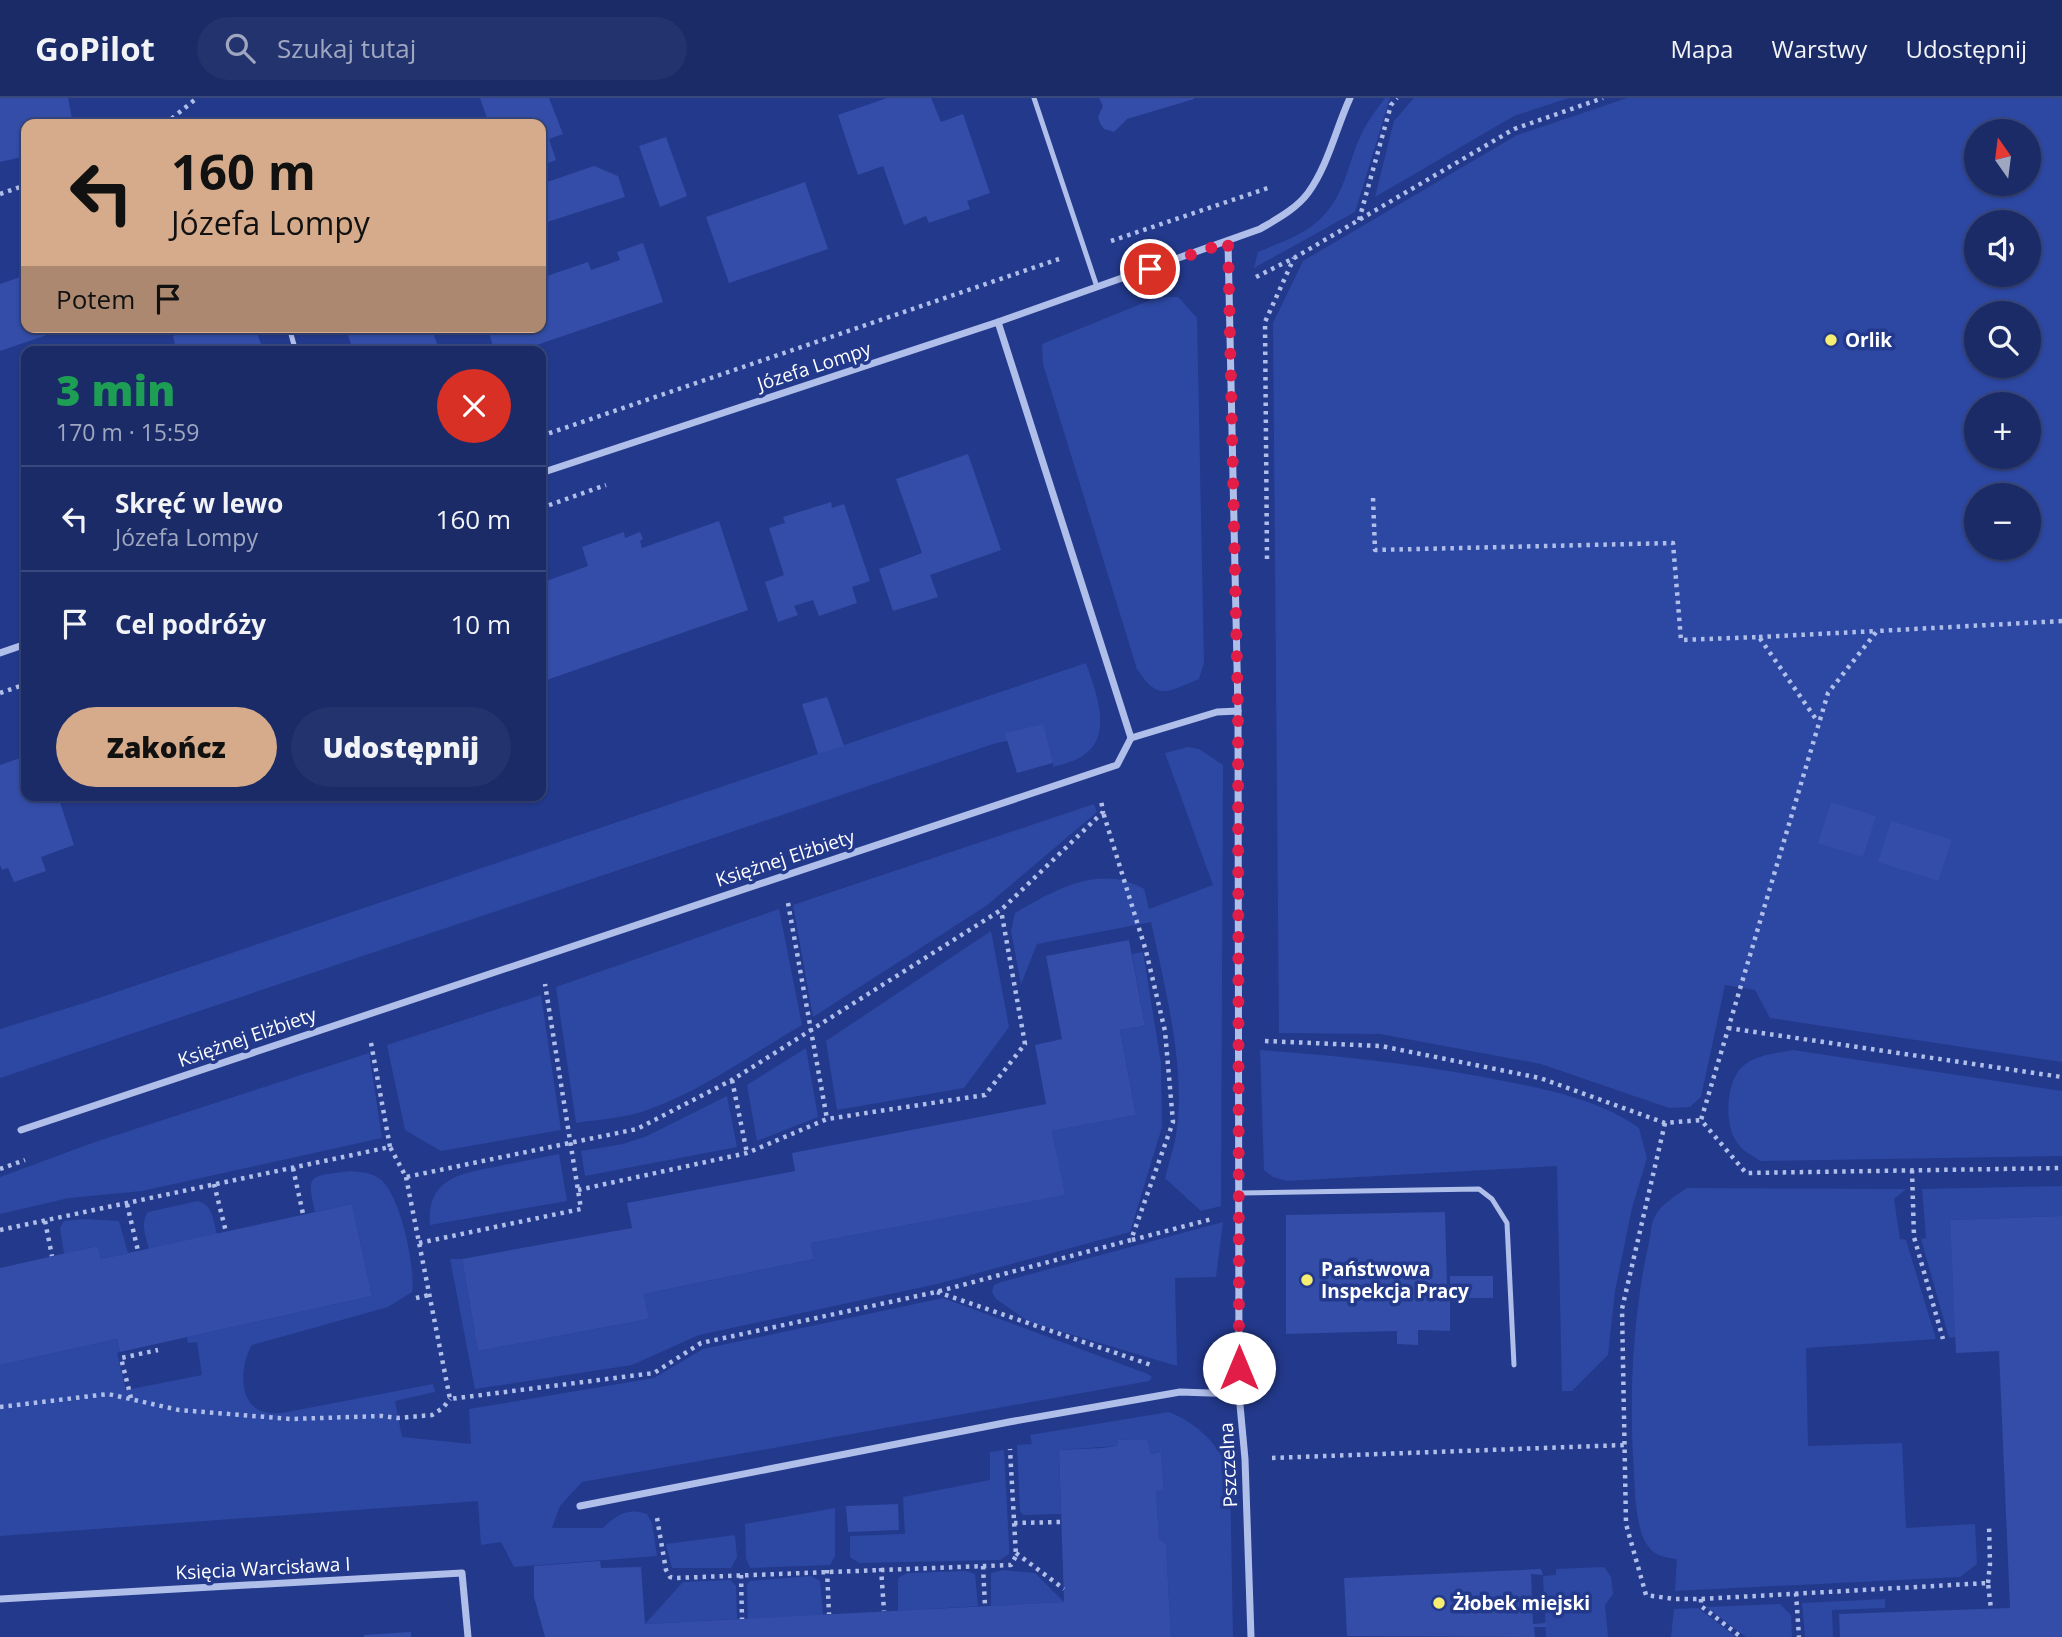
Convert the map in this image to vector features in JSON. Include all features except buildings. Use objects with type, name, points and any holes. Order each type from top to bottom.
[{"type":"street","name":"Józefa Lompy","points":[[546,471],[998,322],[1260,229],[1288,212],[1307,194],[1320,173],[1350,98]]},
{"type":"street","name":"Pszczelna","points":[[1228,242],[1238,711],[1239,1394],[1245,1459],[1251,1637]]},
{"type":"street","points":[[998,322],[1131,738],[1217,712],[1238,711]]},
{"type":"street","points":[[0,653],[21,647]]},
{"type":"street","name":"Księżnej Elżbiety","points":[[21,1130],[1117,765],[1131,738]]},
{"type":"street","points":[[580,1506],[1009,1422],[1180,1392],[1239,1394]]},
{"type":"street","name":"Księcia Warcisława I","points":[[0,1599],[462,1573],[468,1637]]},
{"type":"lane","points":[[1034,98],[1097,287]]},
{"type":"lane","points":[[1240,1194],[1479,1189],[1492,1199],[1507,1223],[1514,1365]]},
{"type":"path","points":[[171,119],[197,98]]},
{"type":"path","points":[[1359,220],[1391,105],[1396,98]]},
{"type":"path","points":[[1230,290],[1294,258],[1514,129],[1603,98]]},
{"type":"path","points":[[0,194],[21,187]]},
{"type":"path","points":[[546,434],[1269,188]]},
{"type":"path","points":[[1373,498],[1376,550],[1673,543],[1681,640],[2062,621]]},
{"type":"path","points":[[1701,1120],[1828,693],[1877,631]]},
{"type":"path","points":[[1759,636],[1818,723]]},
{"type":"path","points":[[0,693],[21,686]]},
{"type":"path","points":[[1094,772],[1103,812],[1146,951],[1165,1031],[1173,1122],[1131,1240]]},
{"type":"path","points":[[406,1177],[637,1129],[732,1080],[1001,910],[1103,812]]},
{"type":"path","points":[[783,875],[827,1119]]},
{"type":"path","points":[[578,1190],[747,1153],[827,1119],[985,1095],[1025,1044],[1001,910]]},
{"type":"path","points":[[419,1243],[581,1209],[541,956]]},
{"type":"path","points":[[366,1014],[390,1147],[406,1177],[450,1399]]},
{"type":"path","points":[[1728,1028],[2062,1077]]},
{"type":"path","points":[[1240,1040],[1381,1046],[1540,1078],[1665,1123],[1701,1120]]},
{"type":"path","points":[[732,1080],[747,1153]]},
{"type":"path","points":[[1701,1120],[1746,1173],[2062,1168]]},
{"type":"path","points":[[1665,1123],[1622,1309],[1626,1524],[1646,1595],[1674,1600],[1988,1583]]},
{"type":"path","points":[[0,1230],[390,1147]]},
{"type":"path","points":[[293,1168],[303,1214]]},
{"type":"path","points":[[1912,1170],[1914,1237],[1943,1339]]},
{"type":"path","points":[[214,1184],[226,1232]]},
{"type":"path","points":[[127,1203],[138,1251]]},
{"type":"path","points":[[0,1407],[108,1394],[179,1410],[291,1419],[432,1415],[450,1399],[654,1373],[701,1343],[936,1292],[1239,1212]]},
{"type":"path","points":[[44,1221],[52,1256]]},
{"type":"path","points":[[936,1292],[1177,1374],[1180,1392]]},
{"type":"path","points":[[416,1298],[429,1295]]},
{"type":"path","points":[[131,1398],[121,1358],[158,1350]]},
{"type":"path","points":[[652,1493],[666,1570],[670,1577],[1011,1565],[1015,1560],[1015,1553],[1009,1422]]},
{"type":"path","points":[[1245,1459],[1624,1446]]},
{"type":"path","points":[[1014,1523],[1061,1522]]},
{"type":"path","points":[[1989,1524],[1988,1583],[1991,1609]]},
{"type":"path","points":[[1015,1553],[1063,1589]]},
{"type":"path","points":[[983,1566],[985,1606]]},
{"type":"path","points":[[881,1568],[884,1611]]},
{"type":"path","points":[[827,1570],[829,1614]]},
{"type":"path","points":[[741,1574],[742,1619]]},
{"type":"path","points":[[1796,1593],[1799,1637]]},
{"type":"path","points":[[1700,1599],[1701,1606],[1741,1637]]},
{"type":"shaded area","points":[[1385,98],[1390,98],[1355,212],[1254,268],[1258,252],[1304,231],[1327,212],[1340,191],[1363,130]]},
{"type":"shaded area","points":[[1414,98],[1569,98],[1514,116],[1375,197],[1394,121]]},
{"type":"shaded area","points":[[1627,98],[2062,98],[2062,1062],[1770,1018],[1755,990],[1725,985],[1701,1097],[1690,1107],[1669,1108],[1541,1064],[1380,1034],[1279,1033],[1273,323],[1303,261],[1517,135]]},
{"type":"shaded area","points":[[1158,297],[1178,297],[1197,318],[1204,663],[1199,679],[1164,691],[1151,686],[1137,669],[1043,364],[1042,344]]},
{"type":"shaded area","points":[[1086,663],[1100,711],[1100,724],[1093,746],[1073,761],[1053,767],[1053,763],[1008,741],[996,743],[0,1078],[0,1029],[84,1003]]},
{"type":"shaded area","points":[[1188,747],[1199,749],[1223,765],[1221,1206],[1201,1211],[1165,1178],[1175,1141],[1179,1088],[1173,1032],[1151,922],[1037,944],[1021,984],[1011,931],[1015,913],[1061,889],[1094,879],[1127,882],[1144,889],[1149,909],[1213,885],[1165,753]]},
{"type":"shaded area","points":[[1094,804],[1097,812],[986,906],[813,1017],[793,905]]},
{"type":"shaded area","points":[[779,909],[802,1025],[708,1082],[669,1101],[632,1114],[576,1123],[556,987]]},
{"type":"shaded area","points":[[991,931],[1009,1027],[964,1088],[837,1110],[826,1041]]},
{"type":"shaded area","points":[[1143,952],[1161,1063],[1162,1127],[1130,1232],[937,1284],[699,1335],[632,1365],[475,1389],[450,1259],[462,1259],[478,1351],[649,1319],[644,1294],[814,1259],[811,1243],[1064,1195],[1052,1131],[1136,1115],[1120,1030],[1145,1026],[1132,954]]},
{"type":"shaded area","points":[[541,995],[561,1130],[441,1151],[405,1130],[387,1045]]},
{"type":"shaded area","points":[[806,1048],[818,1117],[757,1141],[747,1085]]},
{"type":"shaded area","points":[[1260,1050],[1385,1062],[1509,1082],[1593,1104],[1639,1128],[1647,1158],[1632,1208],[1615,1291],[1608,1355],[1572,1391],[1562,1391],[1557,1166],[1287,1181],[1273,1177],[1264,1170]]},
{"type":"shaded area","points":[[1793,1050],[2062,1091],[2062,1156],[1760,1161],[1743,1149],[1733,1136],[1728,1105],[1732,1083],[1736,1074],[1747,1063],[1766,1055]]},
{"type":"shaded area","points":[[369,1053],[382,1138],[142,1191],[69,1198],[0,1214],[0,1177],[95,1142]]},
{"type":"shaded area","points":[[727,1096],[737,1147],[585,1176],[581,1151],[623,1144],[647,1136]]},
{"type":"shaded area","points":[[559,1154],[567,1201],[430,1225],[430,1209],[434,1197],[449,1181],[472,1172]]},
{"type":"shaded area","points":[[349,1171],[377,1177],[394,1199],[409,1250],[412,1292],[388,1307],[252,1345],[243,1373],[245,1393],[249,1402],[265,1412],[282,1413],[433,1384],[435,1392],[395,1401],[402,1437],[471,1444],[469,1409],[654,1378],[703,1349],[943,1298],[1152,1377],[1149,1381],[582,1482],[560,1506],[552,1528],[603,1528],[623,1513],[635,1511],[647,1514],[652,1523],[657,1556],[514,1567],[501,1542],[481,1545],[478,1501],[0,1536],[0,1365],[117,1339],[120,1352],[117,1353],[126,1390],[202,1375],[197,1342],[188,1343],[187,1337],[372,1296],[352,1204],[315,1212],[312,1199],[314,1178]]},
{"type":"shaded area","points":[[2062,1186],[2062,1216],[1950,1220],[1956,1337],[1949,1338],[1921,1239],[1926,1238],[1922,1189]]},
{"type":"shaded area","points":[[1687,1188],[1906,1189],[1894,1199],[1900,1239],[1906,1240],[1936,1339],[1806,1348],[1808,1446],[1902,1443],[1906,1528],[1975,1524],[1977,1564],[1960,1577],[1675,1591],[1677,1559],[1652,1551],[1646,1543],[1638,1519],[1632,1387],[1635,1329],[1653,1222],[1661,1208]]},
{"type":"shaded area","points":[[198,1201],[210,1210],[217,1234],[149,1249],[144,1225],[148,1212]]},
{"type":"shaded area","points":[[64,1221],[119,1221],[128,1253],[101,1259],[98,1246],[64,1254],[60,1228]]},
{"type":"shaded area","points":[[1223,1222],[1216,1277],[1175,1278],[1177,1366],[1029,1322],[996,1299],[992,1292],[994,1285],[1001,1282]]},
{"type":"shaded area","points":[[1169,1412],[1189,1422],[1206,1436],[1226,1463],[1230,1474],[1233,1637],[1171,1637],[1166,1544],[1159,1539],[1156,1491],[1164,1489],[1161,1452],[1151,1454],[1146,1439],[1118,1440],[1117,1446],[1059,1450],[1061,1514],[1023,1515],[1020,1511],[1017,1445],[1032,1444],[1030,1435]]},
{"type":"shaded area","points":[[1004,1450],[1009,1554],[1000,1560],[859,1563],[850,1557],[850,1536],[905,1534],[903,1497],[990,1480],[990,1452]]},
{"type":"shaded area","points":[[835,1508],[835,1556],[830,1565],[750,1568],[746,1558],[745,1524]]},
{"type":"shaded area","points":[[735,1535],[737,1557],[731,1568],[672,1568],[666,1544]]},
{"type":"shaded area","points":[[1604,1567],[1611,1577],[1613,1594],[1605,1605],[1608,1637],[1546,1637],[1543,1576],[1556,1575],[1556,1569]]},
{"type":"shaded area","points":[[1003,1570],[1035,1573],[1064,1602],[991,1606],[991,1573]]},
{"type":"shaded area","points":[[966,1571],[975,1574],[978,1606],[898,1611],[898,1578],[907,1573]]},
{"type":"shaded area","points":[[811,1576],[820,1581],[823,1615],[748,1619],[747,1584],[750,1581]]},
{"type":"shaded area","points":[[730,1580],[736,1586],[737,1619],[645,1624],[683,1582]]},
{"type":"shaded area","points":[[1885,1599],[1885,1608],[1832,1610],[1833,1637],[1805,1637],[1802,1603]]},
{"type":"shaded area","points":[[1780,1604],[1791,1615],[1792,1637],[1746,1637],[1706,1607]]},
{"type":"shaded area","points":[[1698,1608],[1736,1637],[1671,1637],[1674,1609]]},
{"type":"place","name":"Orlik","points":[[1831,340]]},
{"type":"place","name":"Państwowa Inspekcja Pracy","points":[[1307,1280]]},
{"type":"place","name":"Żłobek miejski","points":[[1439,1603]]},
{"type":"route","points":[[1150,269],[1228,242],[1238,711],[1239,1368]]}]
